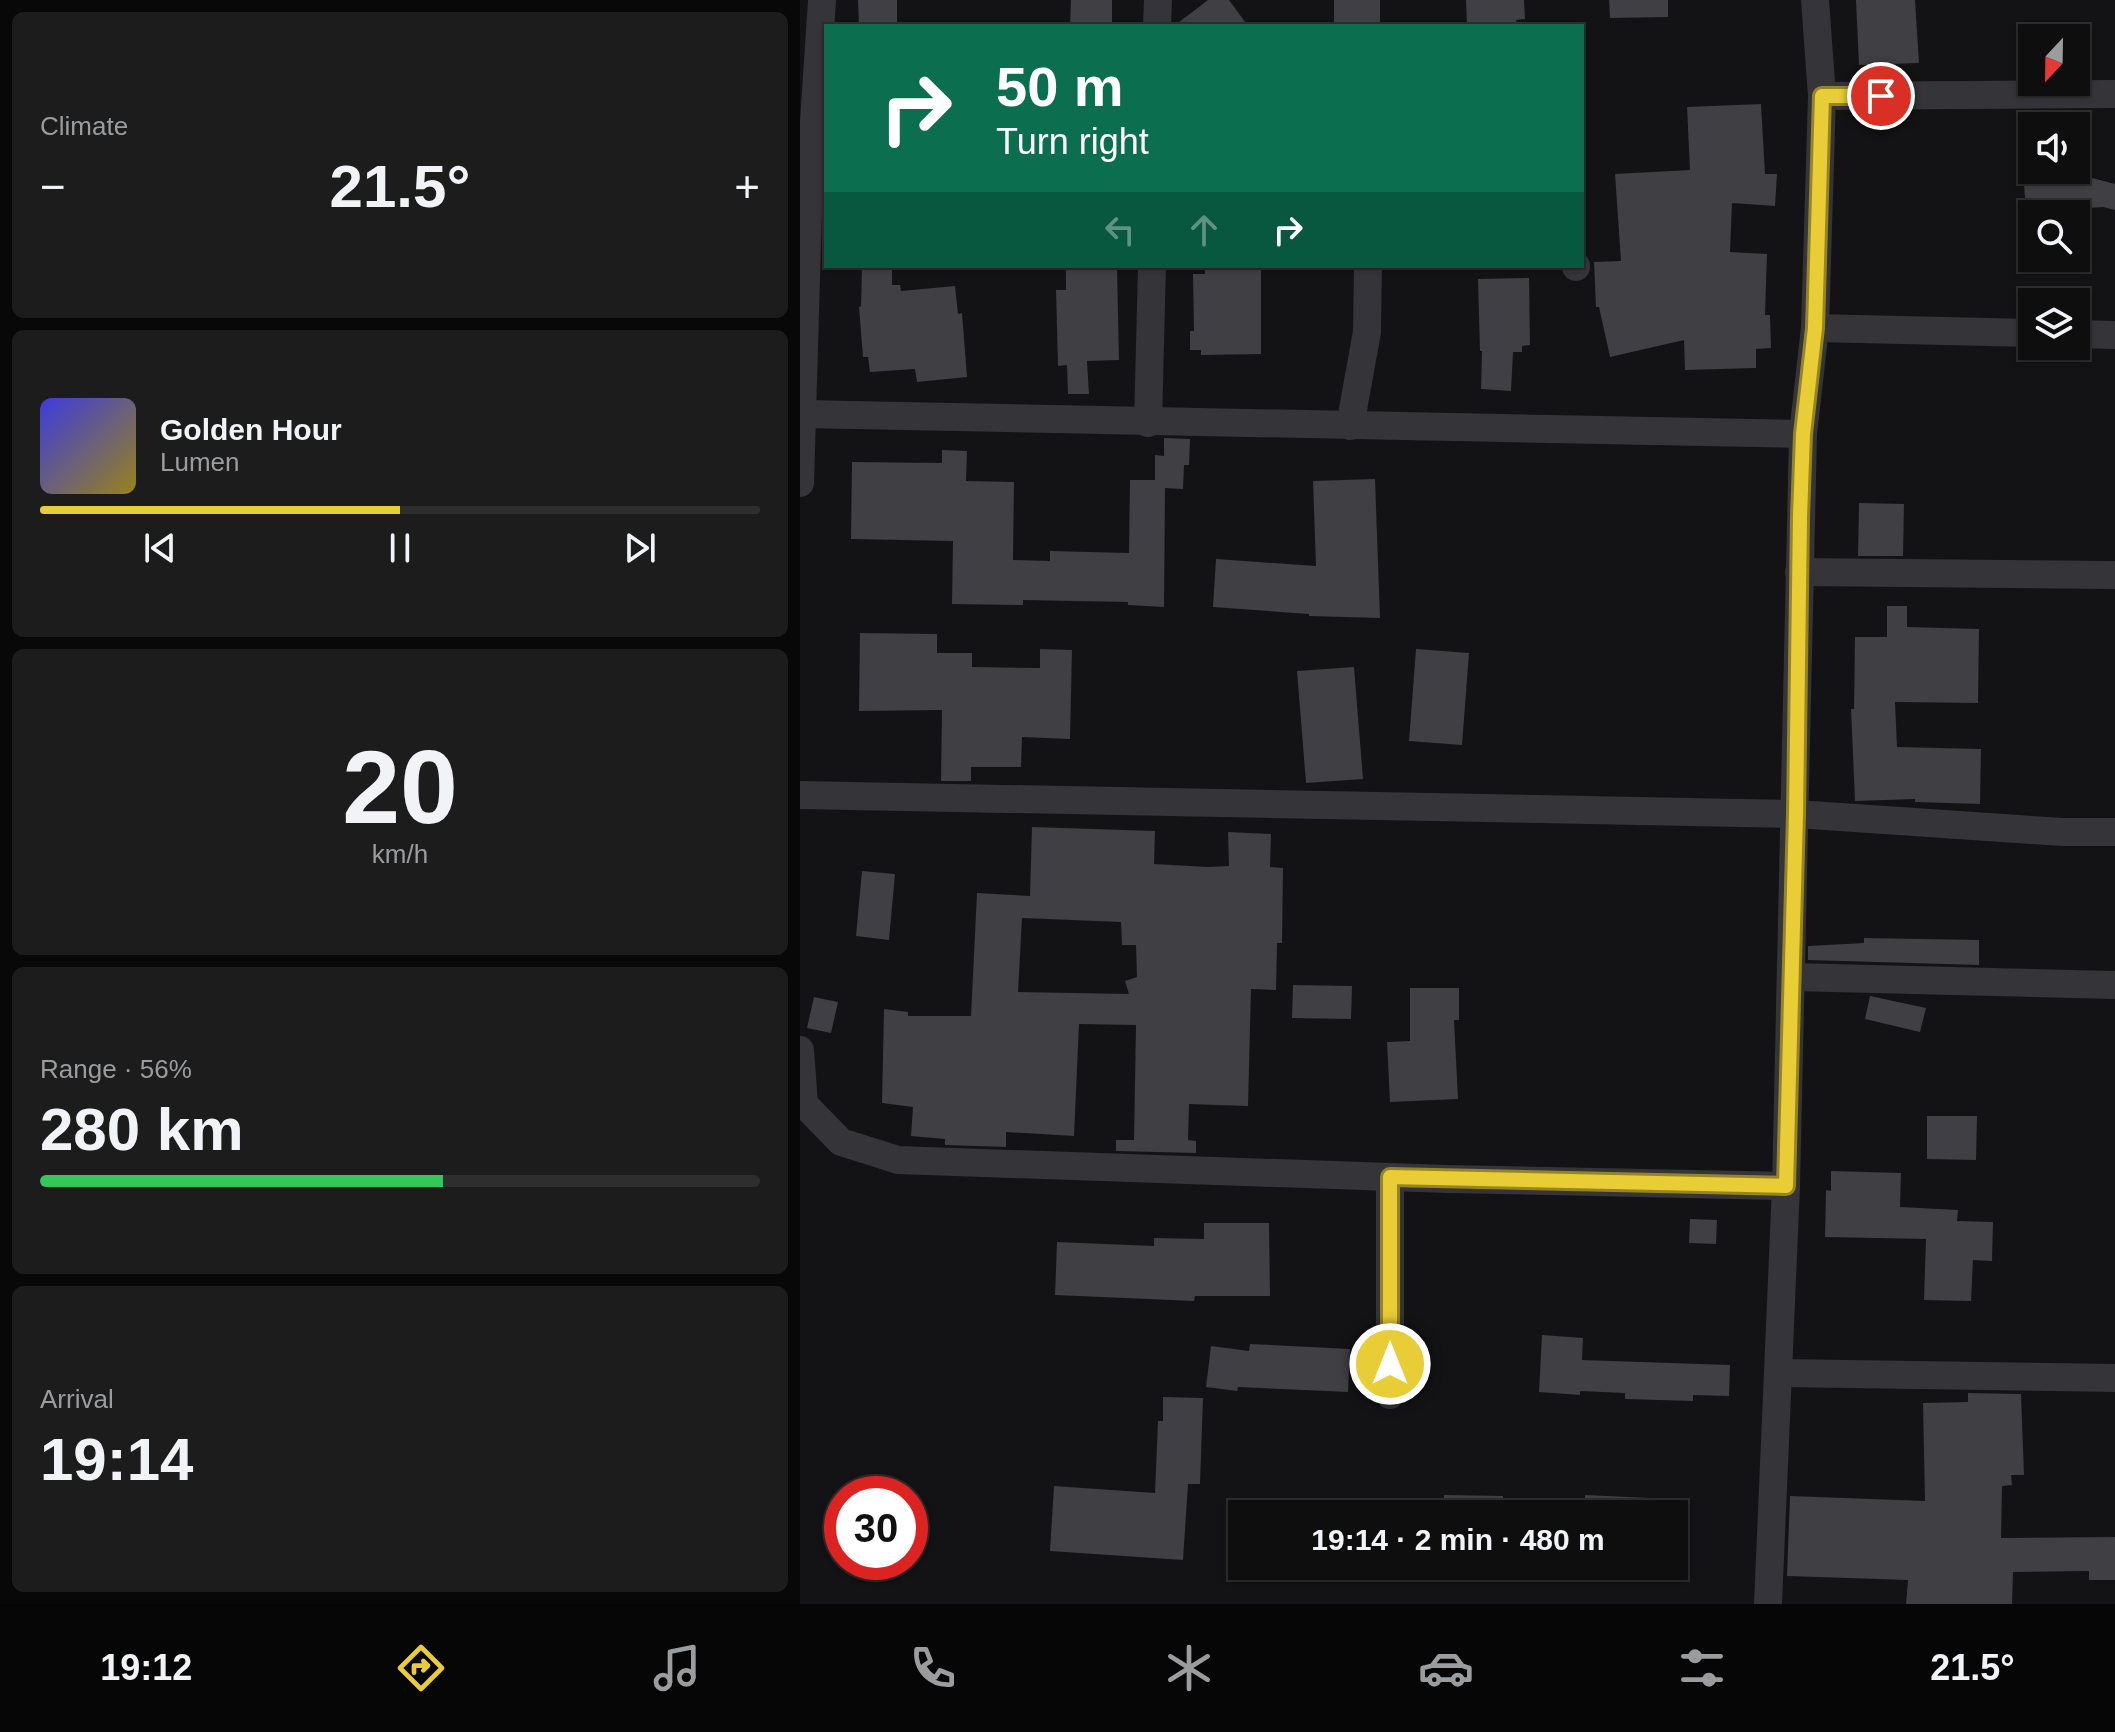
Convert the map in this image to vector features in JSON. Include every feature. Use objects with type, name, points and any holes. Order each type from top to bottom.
[{"type":"street","points":[[800,483],[808,212],[809,44],[822,0]]},
{"type":"street","points":[[1157,24],[1158,0]]},
{"type":"street","points":[[1768,1604],[1786,1186],[1803,434],[1815,328],[1822,96],[1815,0]]},
{"type":"street","points":[[1822,96],[2115,94]]},
{"type":"street","points":[[1148,423],[1152,268]]},
{"type":"street","points":[[1350,426],[1367,332],[1368,268]]},
{"type":"street","points":[[1815,328],[2018,333]]},
{"type":"street","points":[[2090,334],[2115,335]]},
{"type":"street","points":[[802,414],[1803,434]]},
{"type":"street","points":[[1799,572],[2115,575]]},
{"type":"street","points":[[800,795],[1796,814],[2062,832],[2115,832]]},
{"type":"street","points":[[1792,977],[2115,985]]},
{"type":"street","points":[[800,1050],[804,1104],[841,1142],[898,1160],[1390,1177],[1786,1186]]},
{"type":"street","points":[[1390,1177],[1390,1395]]},
{"type":"street","points":[[1780,1373],[2115,1378]]},
{"type":"building","points":[[858,0],[897,0],[897,24],[859,24]]},
{"type":"building","points":[[1071,0],[1112,0],[1112,24],[1070,24]]},
{"type":"building","points":[[1208,0],[1229,0],[1247,24],[1177,24]]},
{"type":"building","points":[[1334,0],[1380,0],[1380,24],[1334,24]]},
{"type":"building","points":[[1466,0],[1524,0],[1525,19],[1516,20],[1517,24],[1467,24]]},
{"type":"building","points":[[1609,0],[1668,0],[1668,17],[1610,18]]},
{"type":"building","points":[[1856,0],[1915,0],[1919,63],[1859,65]]},
{"type":"building","points":[[1761,104],[1765,174],[1777,174],[1775,206],[1732,203],[1730,252],[1767,254],[1765,315],[1770,315],[1771,348],[1756,349],[1756,368],[1685,370],[1684,340],[1610,357],[1599,307],[1596,307],[1594,262],[1621,261],[1615,174],[1690,170],[1687,107]]},
{"type":"building","points":[[2090,170],[2092,178],[2115,184],[2115,210],[2090,208],[2090,200],[2025,200],[2024,184],[2090,184]]},
{"type":"building","points":[[862,268],[892,268],[892,285],[900,285],[901,291],[955,286],[958,314],[962,313],[967,377],[917,382],[915,369],[870,372],[868,357],[863,357]]},
{"type":"building","points":[[1066,268],[1117,268],[1119,360],[1087,361],[1089,394],[1068,394],[1067,365],[1058,366],[1056,290],[1066,290]]},
{"type":"building","points":[[1261,268],[1261,354],[1201,355],[1201,350],[1190,350],[1190,331],[1194,331],[1193,274],[1205,274],[1205,270]]},
{"type":"building","points":[[1529,278],[1530,345],[1522,346],[1522,352],[1513,352],[1511,391],[1481,389],[1478,279]]},
{"type":"building","points":[[1164,438],[1190,439],[1189,465],[1184,465],[1183,489],[1165,488],[1164,607],[1128,605],[1128,602],[1023,600],[1023,605],[952,604],[953,541],[851,539],[852,462],[942,463],[942,450],[967,451],[966,481],[1014,482],[1013,560],[1050,561],[1050,551],[1129,553],[1130,480],[1155,480],[1155,455],[1164,456]]},
{"type":"building","points":[[1375,479],[1380,618],[1309,616],[1213,607],[1216,559],[1316,566],[1313,481]]},
{"type":"building","points":[[1859,503],[1904,504],[1903,556],[1858,556]]},
{"type":"building","points":[[1887,606],[1907,606],[1907,627],[1979,629],[1978,703],[1895,702],[1897,747],[1981,749],[1980,804],[1915,802],[1915,799],[1855,801],[1851,709],[1854,709],[1855,637],[1887,637]]},
{"type":"building","points":[[860,633],[937,634],[937,653],[972,653],[972,667],[1040,668],[1040,649],[1072,650],[1070,739],[1022,737],[1021,767],[971,767],[971,781],[941,781],[942,710],[859,711]]},
{"type":"building","points":[[1416,649],[1469,653],[1462,745],[1409,741]]},
{"type":"building","points":[[1354,667],[1363,779],[1306,783],[1297,671]]},
{"type":"building","points":[[1032,827],[1155,831],[1154,864],[1208,867],[1229,866],[1228,832],[1271,834],[1270,867],[1283,868],[1282,943],[1277,943],[1276,990],[1251,989],[1248,1106],[1189,1104],[1188,1140],[1196,1141],[1196,1153],[1116,1151],[1116,1140],[1134,1140],[1136,1025],[1079,1024],[1074,1136],[1006,1132],[1006,1147],[945,1145],[945,1139],[911,1136],[913,1107],[882,1103],[884,1009],[908,1012],[908,1016],[971,1016],[977,893],[1030,896]],"holes":[[[1022,918],[1121,922],[1122,945],[1136,945],[1137,977],[1125,981],[1129,994],[1018,992]]]},
{"type":"building","points":[[862,871],[895,874],[889,940],[856,936]]},
{"type":"building","points":[[1864,938],[1979,940],[1979,965],[1808,960],[1808,946],[1864,943]]},
{"type":"building","points":[[1293,985],[1352,986],[1351,1019],[1292,1018]]},
{"type":"building","points":[[1410,988],[1459,988],[1459,1020],[1454,1020],[1458,1099],[1390,1102],[1387,1042],[1410,1041]]},
{"type":"building","points":[[1870,996],[1926,1008],[1920,1032],[1865,1019]]},
{"type":"building","points":[[814,997],[838,1002],[831,1033],[807,1028]]},
{"type":"building","points":[[1927,1116],[1977,1116],[1976,1160],[1927,1159]]},
{"type":"building","points":[[1831,1171],[1901,1173],[1900,1207],[1958,1210],[1957,1221],[1993,1222],[1992,1261],[1973,1260],[1971,1301],[1924,1300],[1926,1239],[1825,1237],[1826,1190],[1831,1191]]},
{"type":"building","points":[[1690,1219],[1717,1220],[1716,1244],[1689,1243]]},
{"type":"building","points":[[1204,1223],[1269,1223],[1270,1296],[1195,1296],[1194,1301],[1055,1295],[1057,1242],[1154,1246],[1154,1238],[1204,1239]]},
{"type":"building","points":[[1542,1335],[1583,1338],[1582,1360],[1730,1365],[1729,1396],[1693,1395],[1693,1401],[1625,1399],[1625,1393],[1580,1391],[1580,1395],[1539,1392]]},
{"type":"building","points":[[1250,1344],[1350,1349],[1348,1392],[1238,1387],[1237,1391],[1206,1387],[1211,1346],[1249,1351]]},
{"type":"building","points":[[1968,1393],[2021,1394],[2024,1475],[2011,1475],[2012,1485],[2002,1486],[2001,1538],[2115,1537],[2115,1580],[2089,1580],[2089,1571],[2013,1572],[2012,1604],[1906,1604],[1908,1580],[1787,1576],[1790,1496],[1925,1501],[1923,1403],[1968,1402]]},
{"type":"building","points":[[1163,1397],[1203,1398],[1200,1484],[1188,1484],[1183,1560],[1050,1551],[1054,1486],[1155,1493],[1158,1421],[1163,1421]]},
{"type":"building","points":[[1444,1495],[1503,1496],[1503,1500],[1444,1500]]},
{"type":"building","points":[[1585,1495],[1650,1498],[1650,1500],[1585,1500]]},
{"type":"route","points":[[1390,1364],[1390,1177],[1786,1186],[1800,517],[1803,434],[1815,328],[1822,96],[1881,96]]}]
